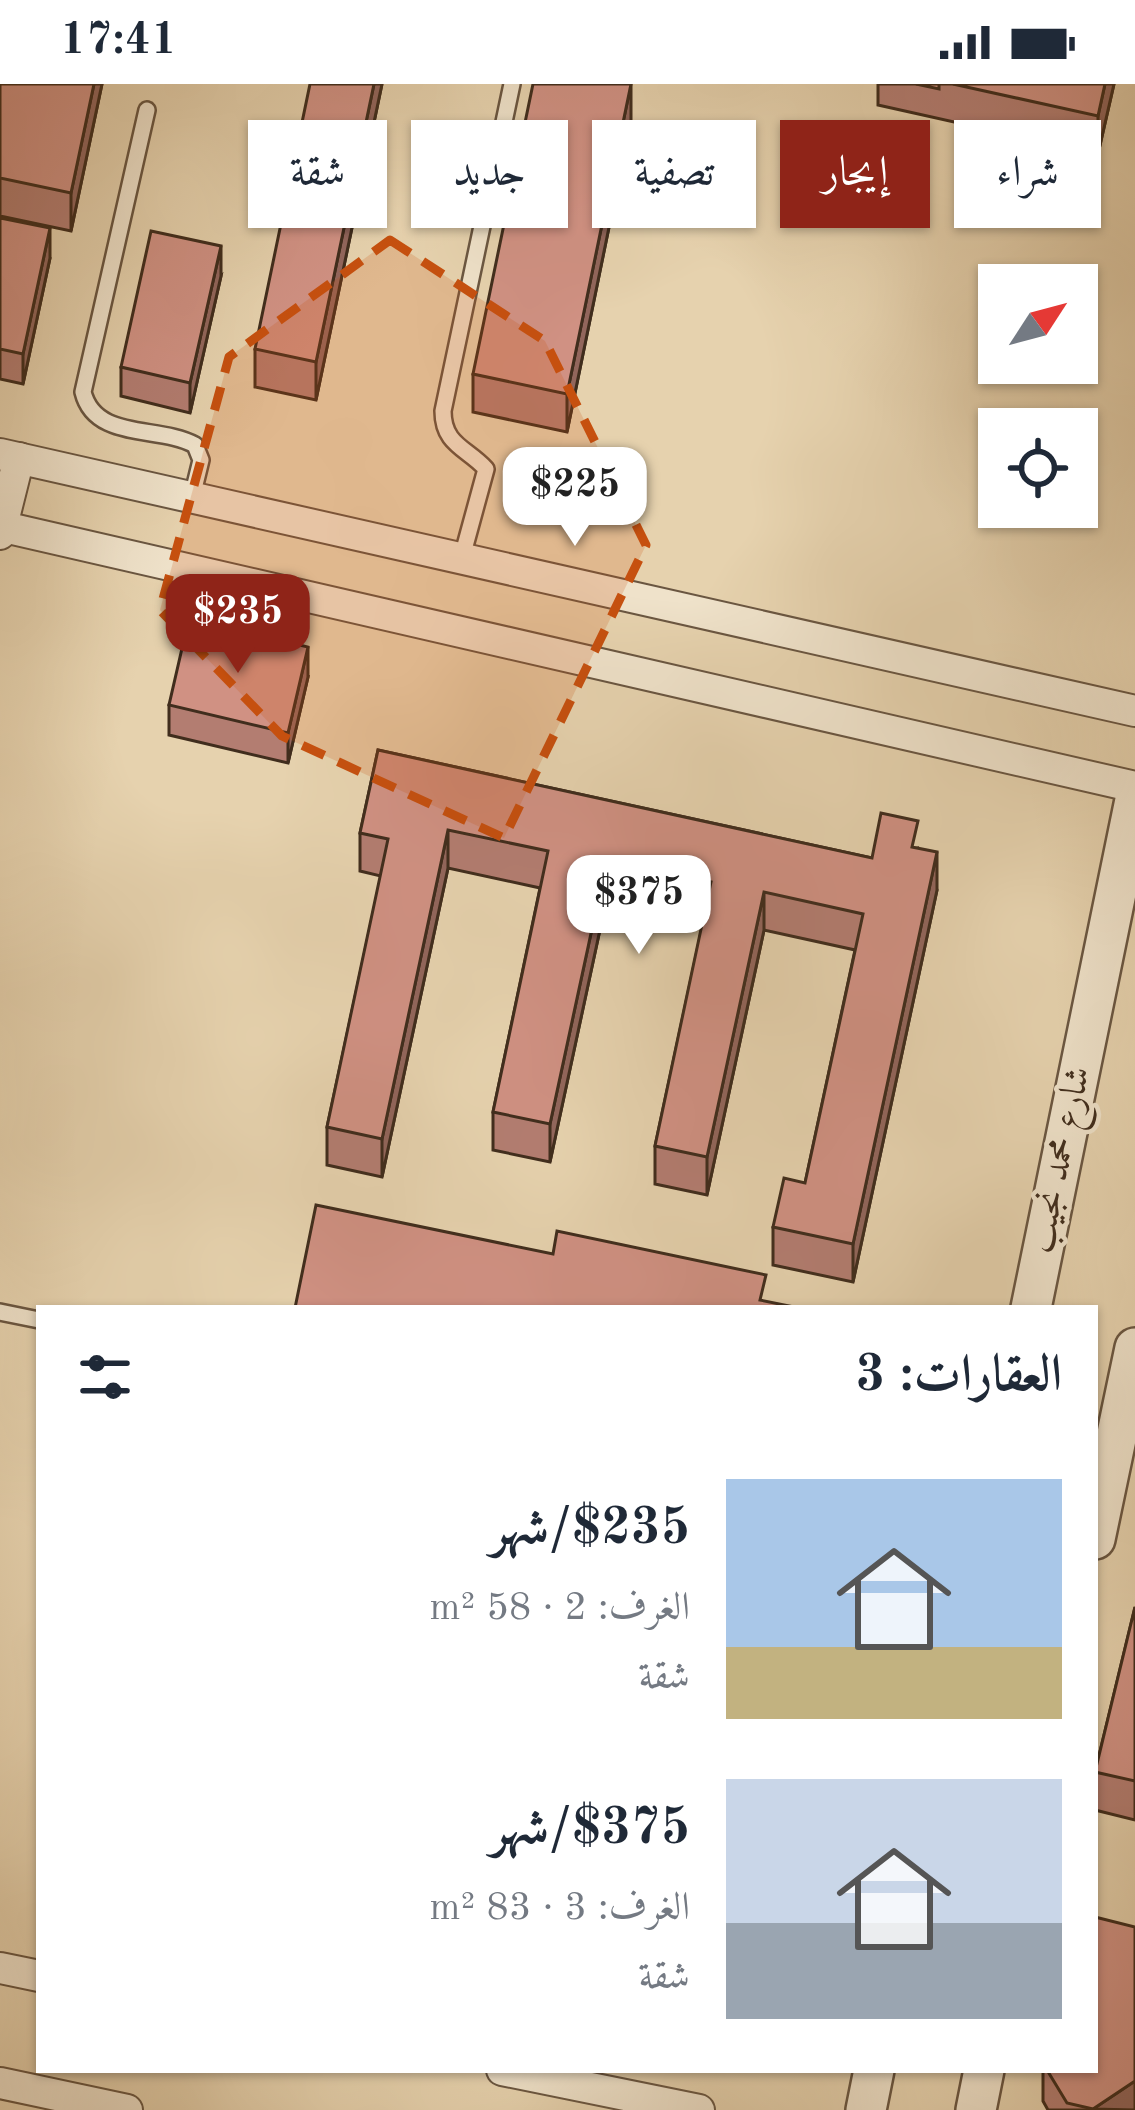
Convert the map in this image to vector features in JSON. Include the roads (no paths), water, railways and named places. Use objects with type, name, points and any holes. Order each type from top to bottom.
[{"type":"street","points":[[1135,711],[9,456],[0,529],[1135,787]]},
{"type":"street","name":"شارع محمد نجيب","points":[[1031,1305],[1135,800]]},
{"type":"street","points":[[1098,1525],[1135,1348]]},
{"type":"street","points":[[0,1968],[36,1975]]},
{"type":"street","points":[[517,2073],[699,2110]]},
{"type":"street","points":[[866,2110],[873,2073]]},
{"type":"street","points":[[976,2110],[983,2073]]},
{"type":"street","points":[[0,2084],[127,2110]]},
{"type":"lane","points":[[462,557],[486,469],[453,444],[442,411],[512,84]]},
{"type":"lane","points":[[147,110],[83,392],[92,412],[105,422],[196,445],[201,460],[192,497]]},
{"type":"lane","points":[[0,1312],[36,1319]]}]
